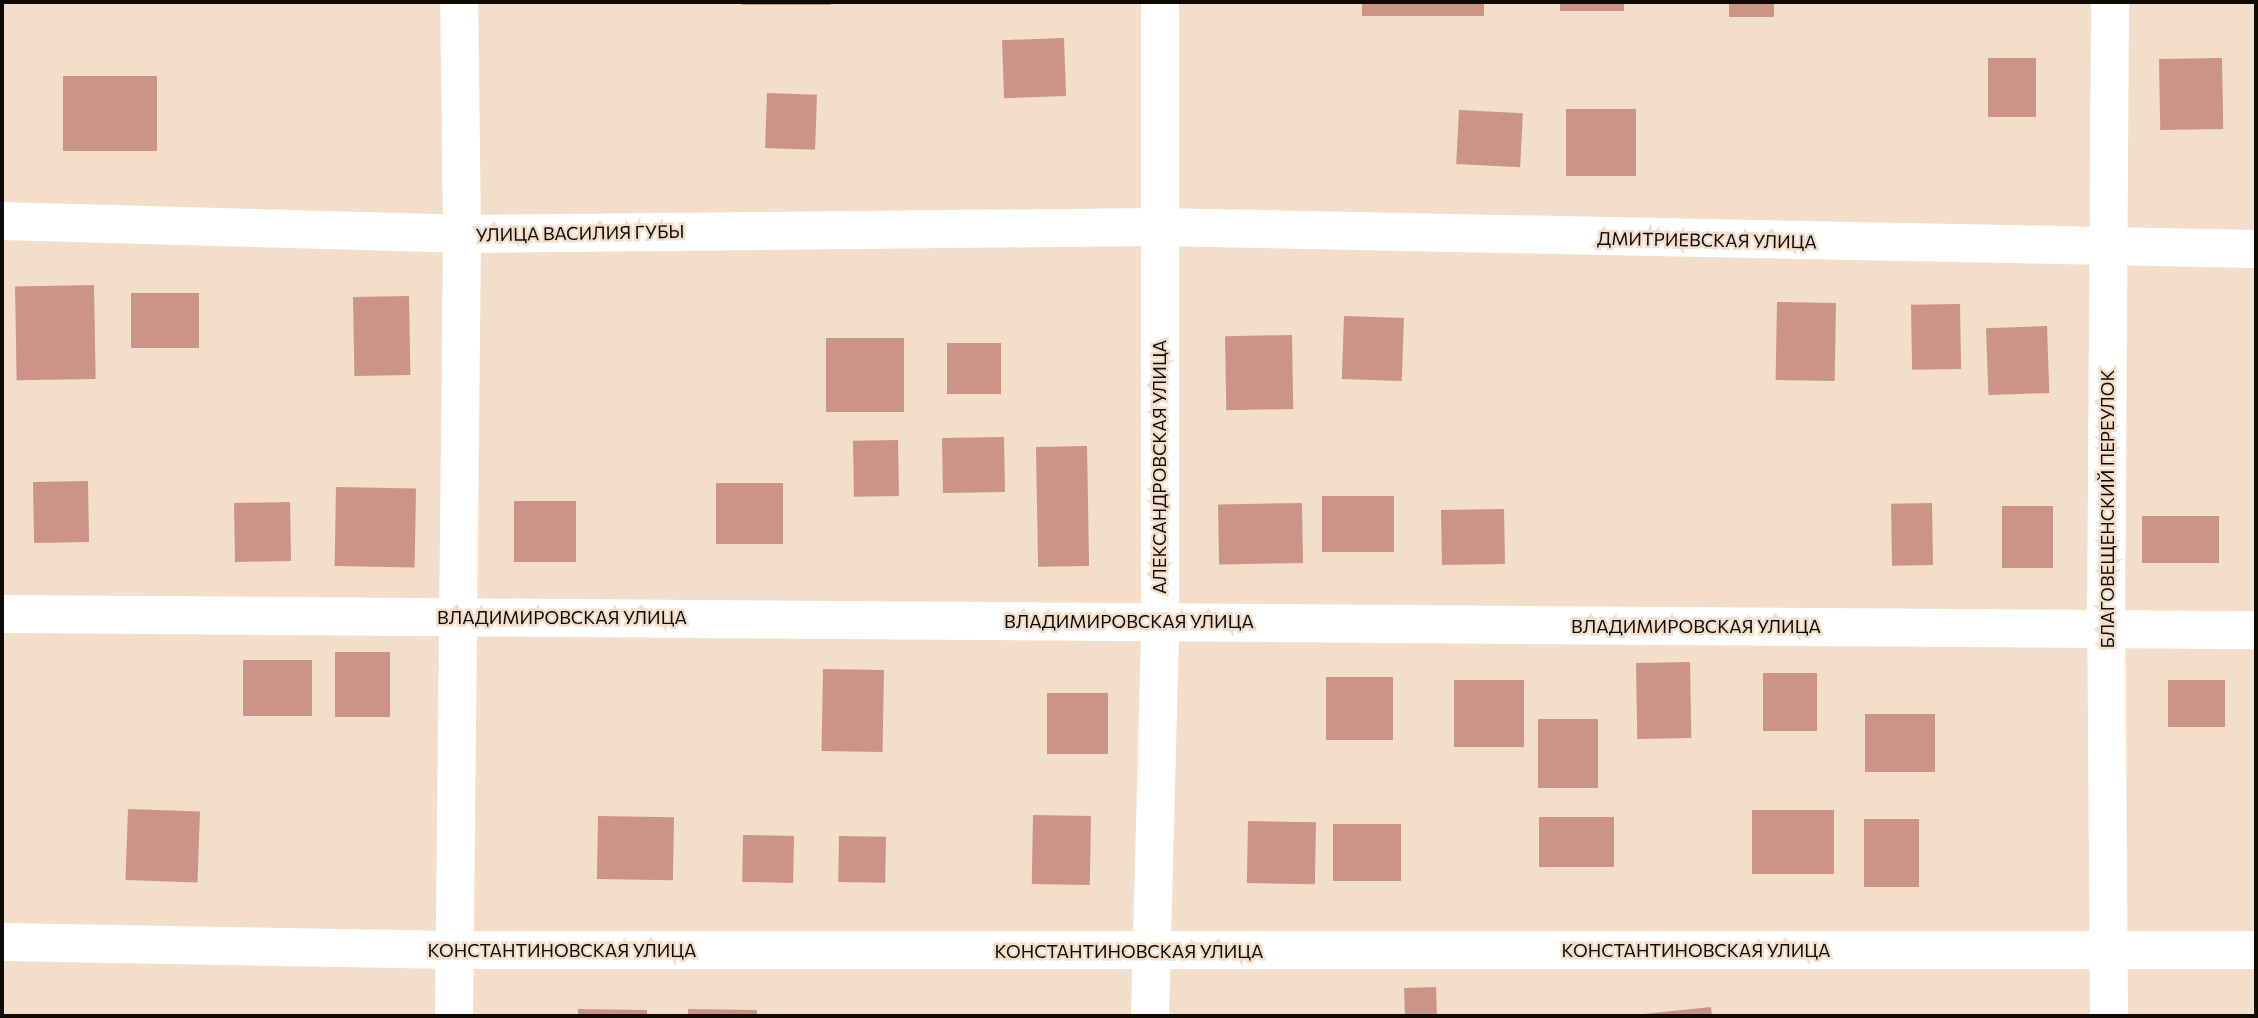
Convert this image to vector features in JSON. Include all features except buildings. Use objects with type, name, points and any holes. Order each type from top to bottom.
[{"type":"street","points":[[454,1016],[462,234],[459,2]]},
{"type":"street","name":"АЛЕКСАНДРОВСКАЯ УЛИЦА","points":[[1150,1016],[1160,621],[1157,227],[1160,2]]},
{"type":"street","name":"БЛАГОВЕЩЕНСКИЙ ПЕРЕУЛОК","points":[[2109,1016],[2106,629],[2110,2]]},
{"type":"street","name":"УЛИЦА ВАСИЛИЯ ГУБЫ","points":[[2,221],[462,234],[1157,227]]},
{"type":"street","name":"ДМИТРИЕВСКАЯ УЛИЦА","points":[[1157,227],[2109,249],[2256,249]]},
{"type":"street","name":"ВЛАДИМИРОВСКАЯ УЛИЦА","points":[[2,614],[2256,630]]},
{"type":"street","name":"КОНСТАНТИНОВСКАЯ УЛИЦА","points":[[2,942],[454,950],[2256,950]]}]
